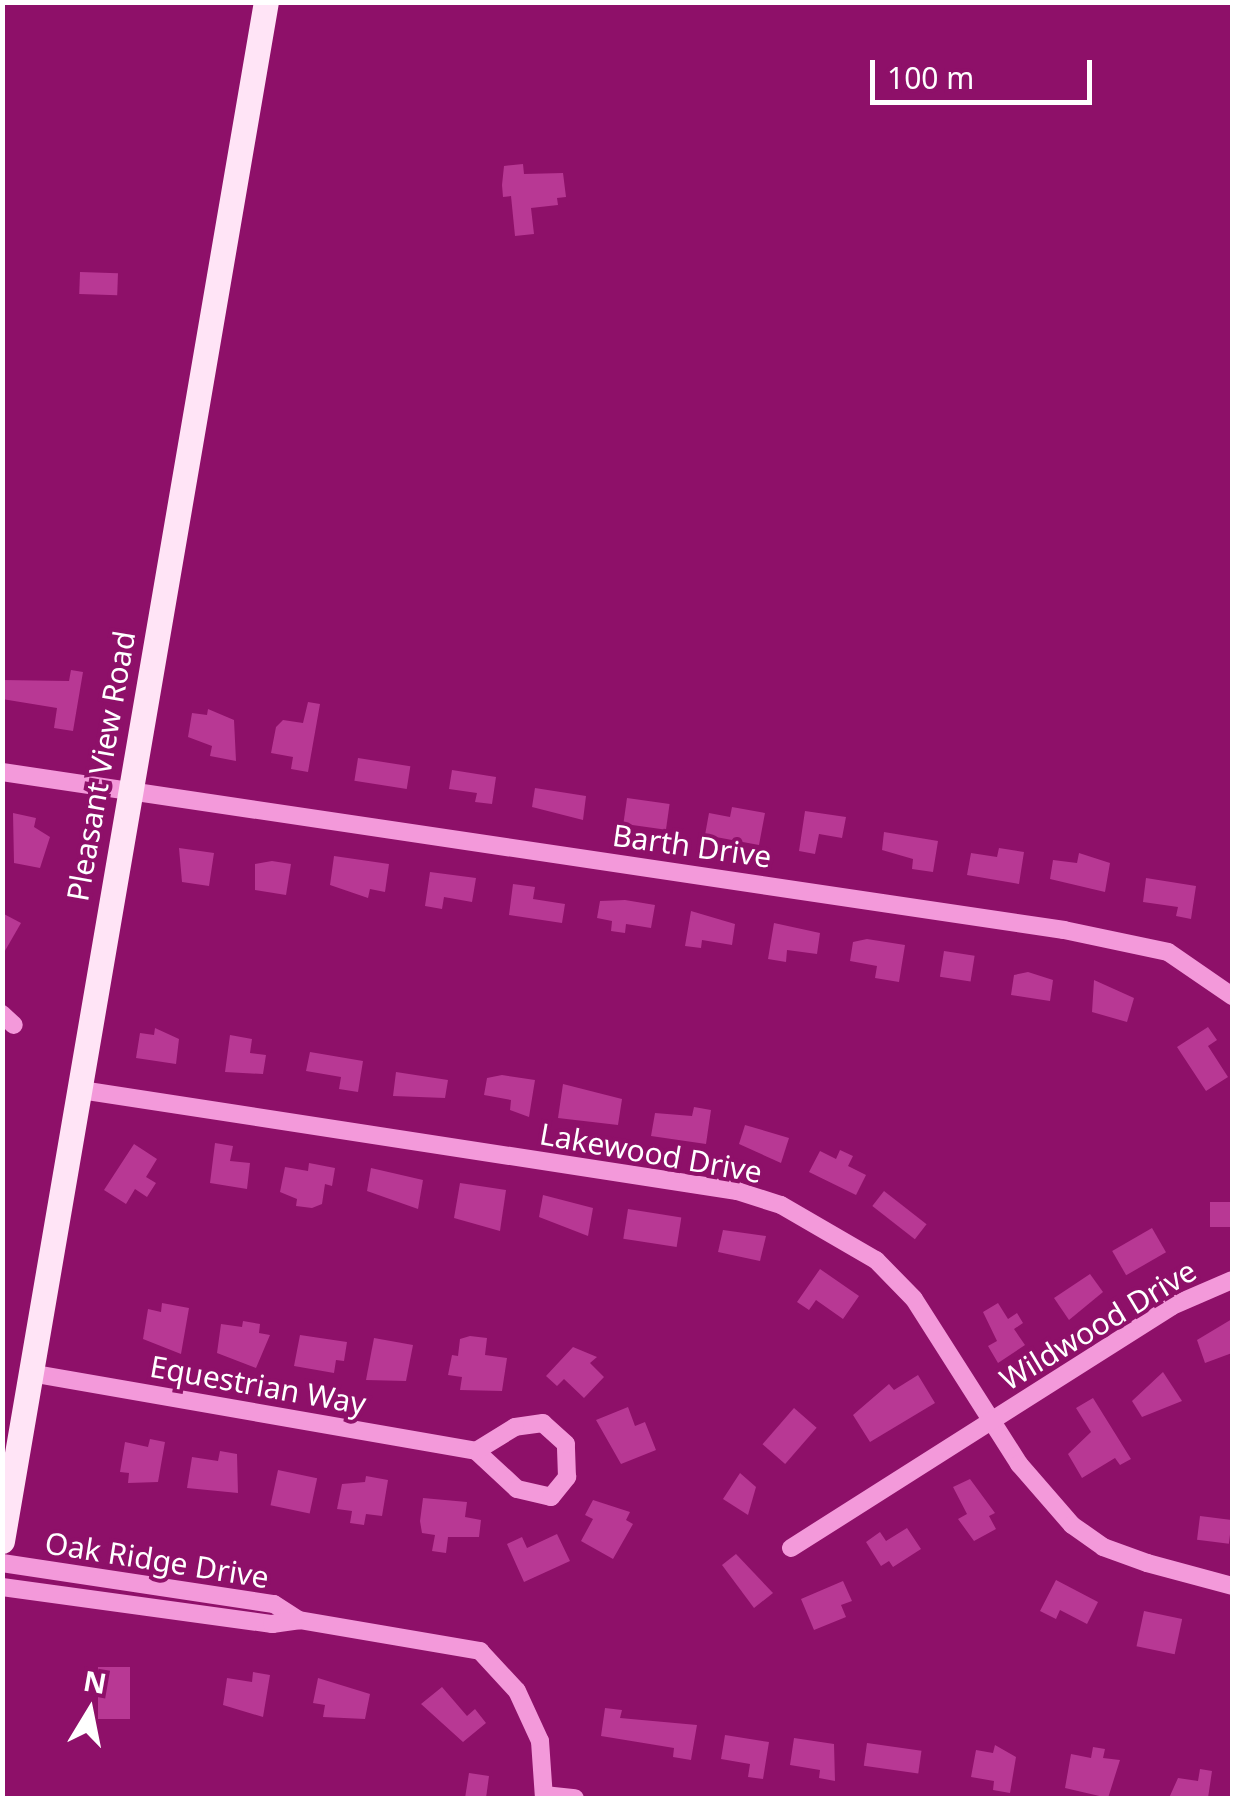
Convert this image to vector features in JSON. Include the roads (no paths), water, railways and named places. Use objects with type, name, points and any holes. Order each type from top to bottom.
[{"type":"main road","name":"Pleasant View Road","points":[[2,1541],[266,2]]},
{"type":"street","name":"Barth Drive","points":[[2,772],[1064,930],[1168,952],[1232,996]]},
{"type":"street","name":"Lakewood Drive","points":[[82,1090],[737,1191],[781,1206],[876,1260],[914,1300],[993,1421],[1061,1512],[1103,1547],[1232,1586]]},
{"type":"street","name":"Wildwood Drive","points":[[791,1548],[1172,1306],[1232,1280]]},
{"type":"street","name":"Equestrian Way","points":[[30,1373],[476,1451]]},
{"type":"street","points":[[543,1423],[566,1444],[567,1477],[550,1497],[517,1489],[476,1451],[516,1427],[543,1423]]},
{"type":"street","name":"Oak Ridge Drive","points":[[2,1563],[274,1604],[299,1620]]},
{"type":"street","name":"Oak Ridge Drive","points":[[2,1587],[272,1624],[299,1620],[480,1651],[492,1659],[518,1691],[540,1741],[544,1796]]},
{"type":"street","points":[[544,1796],[575,1798]]}]
